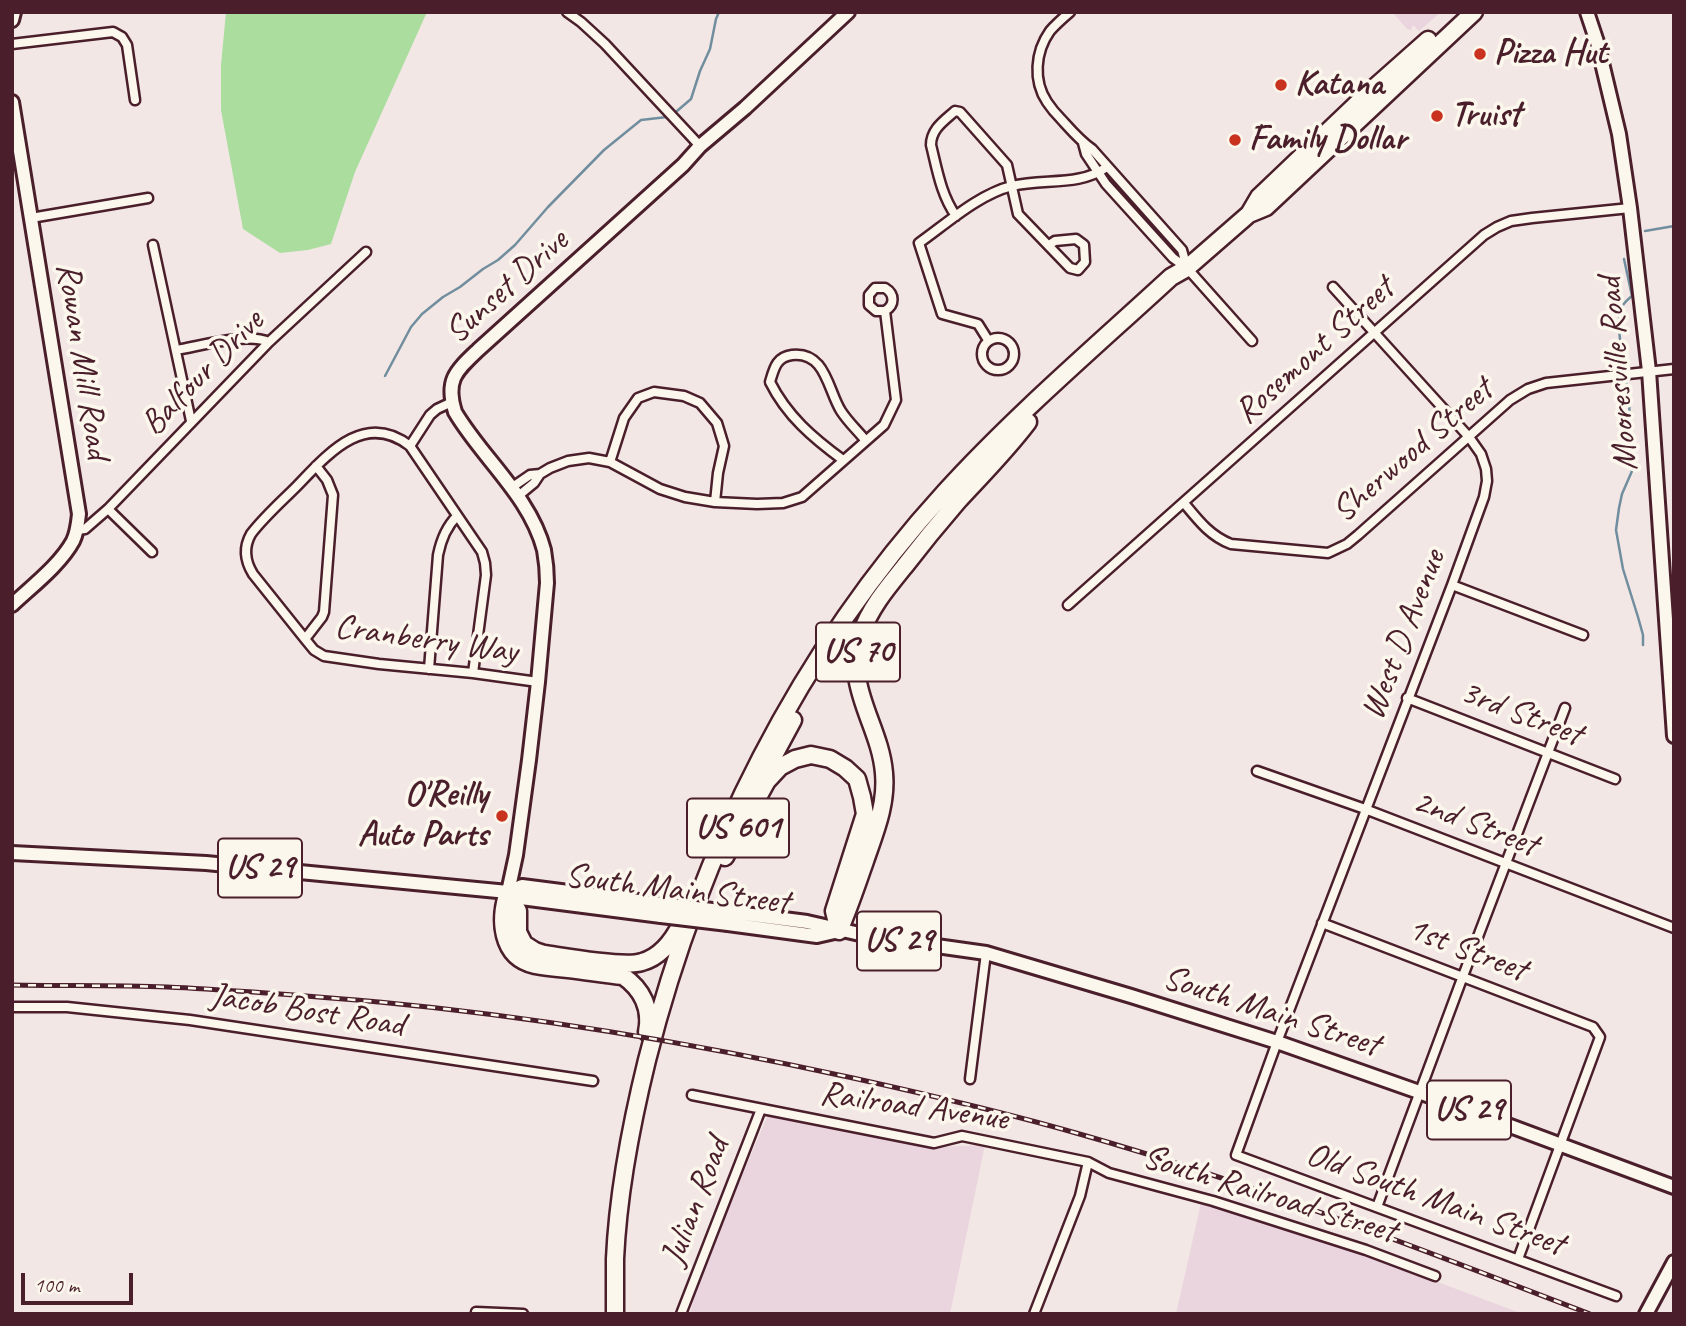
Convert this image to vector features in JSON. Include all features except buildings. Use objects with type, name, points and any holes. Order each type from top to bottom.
[{"type":"highway","name":"US 70","points":[[1249,214],[1259,197],[1458,12]]},
{"type":"highway","name":"US 70","points":[[508,892],[518,911],[517,932],[524,944],[535,951],[623,964],[642,962],[658,954],[679,928],[699,878],[720,855],[769,741],[825,646],[908,534],[991,443],[1171,277],[1187,268],[1249,214],[1265,207],[1474,12]]},
{"type":"highway","name":"US 70","points":[[839,930],[881,815],[884,793],[884,772],[856,673],[860,636],[869,616],[880,597],[923,543],[966,492],[1008,449],[1028,422],[1179,284],[1187,268]]},
{"type":"highway","name":"US 601","points":[[615,1314],[615,1257],[628,1150],[670,975],[694,908],[794,718],[854,622],[965,485],[1028,422]]},
{"type":"highway","points":[[720,855],[767,781],[779,767],[811,755],[830,759],[845,768],[857,779],[865,814],[834,911],[839,930]]},
{"type":"highway","name":"US 601","points":[[625,1314],[629,1217],[653,1073],[694,932],[720,855]]},
{"type":"highway","points":[[508,892],[503,907],[503,931],[518,956],[532,965],[622,976],[633,983],[643,997],[649,1024],[634,1094],[628,1150]]},
{"type":"main road","points":[[12,20],[14,12]]},
{"type":"main road","name":"Sunset Drive","points":[[508,892],[516,855],[538,682],[547,567],[535,526],[455,412],[450,388],[461,367],[848,12]]},
{"type":"main road","name":"Mooresville Road","points":[[1587,12],[1600,53],[1619,134],[1630,208],[1649,371],[1672,669],[1674,736]]},
{"type":"main road","name":"Rowan Mill Road","points":[[12,102],[79,514],[77,530]]},
{"type":"main road","points":[[12,605],[58,561],[73,541],[77,530]]},
{"type":"main road","name":"South Main Street","points":[[12,853],[206,863],[508,892],[520,898],[729,918],[817,936],[839,930],[986,953],[1277,1042],[1419,1091],[1674,1187]]},
{"type":"main road","points":[[1659,1181],[1674,1176]]},
{"type":"main road","points":[[1646,1314],[1674,1262]]},
{"type":"street","points":[[567,12],[605,44],[700,146]]},
{"type":"street","points":[[1070,12],[1054,27],[1044,42],[1038,62],[1037,71],[1048,104],[1083,143],[1092,149],[1103,169],[1182,250],[1187,268],[1252,341]]},
{"type":"street","points":[[12,44],[113,32],[122,37],[127,45],[135,100]]},
{"type":"street","points":[[956,216],[943,192],[931,137],[956,111],[960,111],[1007,165],[1018,214],[1070,268],[1078,270],[1085,262],[1084,245],[1076,239],[1049,244]]},
{"type":"street","points":[[988,340],[978,324],[942,314],[919,243],[984,198],[1012,186],[1076,180],[1103,169]]},
{"type":"street","points":[[31,218],[148,198]]},
{"type":"street","name":"Rosemont Street","points":[[1068,605],[1484,235],[1511,221],[1630,208]]},
{"type":"street","points":[[153,245],[191,421]]},
{"type":"street","name":"Balfour Drive","points":[[77,530],[85,528],[108,509],[269,342],[366,252]]},
{"type":"street","name":"West D Avenue","points":[[1236,1155],[1452,584],[1484,497],[1487,481],[1481,454],[1469,437],[1333,287]]},
{"type":"street","points":[[514,493],[534,483],[540,474],[559,465],[589,458],[610,462],[660,489],[685,497],[757,504],[783,503],[802,497],[884,425],[897,400],[886,311]]},
{"type":"street","points":[[1001,337],[1012,344],[1014,356],[1008,367],[996,370],[985,363],[982,351],[988,340],[1001,337]]},
{"type":"street","points":[[176,350],[255,338],[269,342]]},
{"type":"street","points":[[843,460],[800,426],[779,399],[770,382],[774,365],[785,356],[801,354],[813,361],[825,374],[840,410],[866,440]]},
{"type":"street","name":"Sherwood Street","points":[[1184,503],[1208,531],[1231,544],[1328,553],[1359,535],[1510,400],[1528,389],[1546,383],[1674,369]]},
{"type":"street","points":[[610,462],[624,418],[638,398],[654,392],[684,396],[701,403],[716,423],[724,446],[715,502]]},
{"type":"street","points":[[452,402],[430,415],[410,446],[482,552],[486,575],[473,673]]},
{"type":"street","name":"Cranberry Way","points":[[410,446],[396,436],[382,432],[365,433],[348,440],[331,452],[256,528],[248,540],[246,553],[249,567],[304,639],[324,656],[538,682]]},
{"type":"street","points":[[304,639],[322,617],[325,606],[333,495],[327,480],[316,466]]},
{"type":"street","points":[[108,509],[152,552]]},
{"type":"street","points":[[429,668],[438,555],[441,540],[457,516]]},
{"type":"street","points":[[1452,584],[1583,635]]},
{"type":"street","name":"3rd Street","points":[[1408,698],[1615,779]]},
{"type":"street","points":[[1377,1207],[1565,708]]},
{"type":"street","name":"2nd Street","points":[[1257,771],[1365,809],[1674,928]]},
{"type":"street","name":"1st Street","points":[[1322,923],[1593,1027],[1600,1037],[1560,1143]]},
{"type":"street","points":[[970,1079],[986,953]]},
{"type":"street","name":"Jacob Bost Road","points":[[12,1007],[67,1007],[190,1020],[593,1081]]},
{"type":"street","name":"Railroad Avenue","points":[[692,1095],[934,1143],[962,1136],[1088,1162]]},
{"type":"street","name":"Julian Road","points":[[681,1314],[761,1110]]},
{"type":"street","points":[[1518,1259],[1560,1143]]},
{"type":"street","name":"Old South Main Street","points":[[1236,1155],[1616,1296]]},
{"type":"street","points":[[1034,1314],[1080,1196],[1088,1162]]},
{"type":"street","name":"South Railroad Street","points":[[1088,1162],[1109,1173],[1213,1201],[1366,1250],[1436,1276]]},
{"type":"street","points":[[476,1312],[523,1314]]},
{"type":"shaded area","points":[[1392,12],[1441,12],[1419,31],[1413,25],[1411,30],[1407,29]]},
{"type":"shaded area","points":[[768,1115],[938,1147],[985,1145],[950,1314],[690,1314],[700,1273]]},
{"type":"shaded area","points":[[1203,1194],[1523,1314],[1176,1314]]},
{"type":"green space","points":[[226,12],[427,12],[355,172],[331,244],[280,253],[243,229],[221,110],[221,65]]},
{"type":"waterway","points":[[677,111],[691,99],[710,49],[719,12]]},
{"type":"waterway","points":[[385,376],[411,327],[422,314],[515,245],[604,150],[641,120],[667,117]]},
{"type":"waterway","points":[[1645,231],[1674,226]]},
{"type":"waterway","points":[[1624,259],[1632,296],[1623,305],[1619,322],[1624,368]]},
{"type":"waterway","points":[[1626,380],[1632,471],[1622,494],[1616,530],[1623,569],[1643,635],[1643,645]]},
{"type":"railway","points":[[12,985],[247,991],[439,1008],[677,1043],[794,1066],[997,1112],[1147,1154],[1338,1219],[1590,1314]]},
{"type":"place","name":"Pizza Hut","points":[[1480,54]]},
{"type":"place","name":"Katana","points":[[1281,85]]},
{"type":"place","name":"Truist","points":[[1437,116]]},
{"type":"place","name":"Family Dollar","points":[[1235,140]]},
{"type":"place","name":"O'Reilly Auto Parts","points":[[502,816]]}]
